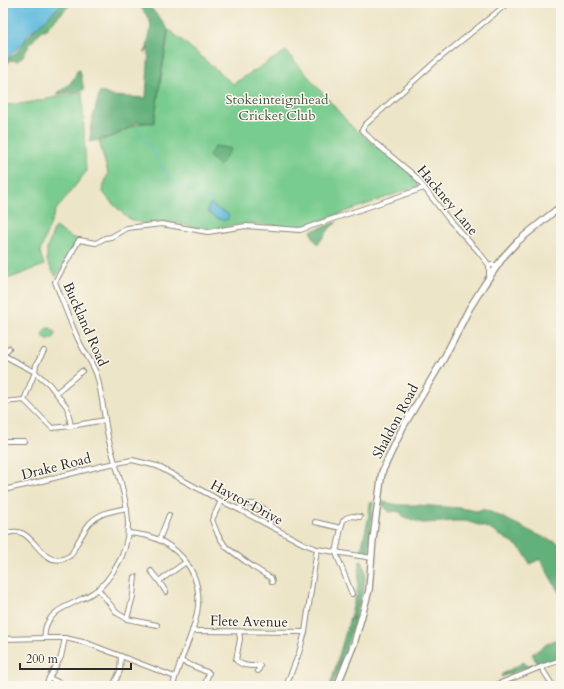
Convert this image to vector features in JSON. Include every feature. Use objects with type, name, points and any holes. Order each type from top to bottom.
[{"type":"street","name":"Hackney Lane","points":[[488,265],[478,251],[450,222],[415,176],[362,130],[365,125],[435,62],[508,3]]},
{"type":"street","name":"Buckland Road","points":[[105,420],[97,374],[78,341],[55,282],[79,240],[96,242],[105,238],[110,238],[127,228],[162,224],[208,232],[246,226],[300,230],[424,188]]},
{"type":"street","name":"Shaldon Road","points":[[338,686],[354,644],[369,590],[382,472],[403,428],[444,358],[469,309],[497,265],[517,242],[556,210],[561,208]]},
{"type":"street","points":[[489,278],[488,265],[497,265]]},
{"type":"street","points":[[8,348],[3,355],[35,372],[49,384],[67,407],[71,426]]},
{"type":"street","points":[[24,400],[35,372],[36,365],[44,351]]},
{"type":"street","points":[[56,393],[82,371]]},
{"type":"street","points":[[3,402],[24,400]]},
{"type":"street","points":[[24,400],[52,428],[105,420],[127,508],[128,532],[124,552],[117,565],[98,589],[81,600],[61,608],[54,614],[46,626],[44,638]]},
{"type":"street","points":[[3,441],[24,441]]},
{"type":"street","name":"Haytor Drive","points":[[115,463],[132,460],[157,466],[304,544],[317,549],[336,553],[372,558]]},
{"type":"street","name":"Drake Road","points":[[3,490],[115,463]]},
{"type":"street","points":[[221,501],[212,520],[218,535],[226,547],[271,578],[272,582]]},
{"type":"street","points":[[238,509],[247,504],[254,504],[265,509],[270,516],[270,526]]},
{"type":"street","points":[[3,535],[12,532],[22,532],[27,535],[46,556],[55,560],[63,559],[71,555],[91,522],[106,512],[127,508]]},
{"type":"street","points":[[159,540],[169,516]]},
{"type":"street","points":[[352,594],[336,553],[340,528],[343,521],[352,516],[360,517]]},
{"type":"street","points":[[315,522],[340,528]]},
{"type":"street","points":[[128,532],[144,534],[169,545],[186,562],[194,575],[199,597],[197,612],[173,686]]},
{"type":"street","points":[[286,686],[299,653],[305,632],[317,549]]},
{"type":"street","points":[[159,581],[186,562]]},
{"type":"street","points":[[151,571],[166,592]]},
{"type":"street","points":[[127,619],[133,596],[135,578]]},
{"type":"street","points":[[98,589],[117,613],[127,619],[157,625]]},
{"type":"street","name":"Flete Avenue","points":[[192,631],[305,632]]},
{"type":"street","points":[[239,632],[240,639],[236,660],[238,663],[248,666],[260,666],[258,672]]},
{"type":"street","points":[[46,686],[61,657],[65,638]]},
{"type":"street","points":[[3,639],[65,638],[87,643],[175,677]]},
{"type":"street","points":[[113,686],[120,671],[121,656]]},
{"type":"street","points":[[493,686],[561,660]]},
{"type":"street","points":[[181,661],[209,673],[204,686]]},
{"type":"street","points":[[541,667],[553,686]]},
{"type":"street","points":[[49,678],[67,686]]},
{"type":"green space","points":[[65,3],[72,3],[45,30],[40,32],[30,44],[22,58],[17,61],[10,60],[3,69],[3,63],[17,52],[33,31],[54,11]]},
{"type":"green space","points":[[138,3],[147,3],[168,29],[154,123],[138,122],[114,136],[90,142],[91,125],[100,91],[111,96],[146,98],[149,48],[146,53],[144,53],[147,48],[151,25],[149,19]]},
{"type":"green space","name":"Stokeinteignhead Cricket Club","points":[[169,30],[233,84],[286,51],[352,127],[412,175],[418,186],[300,228],[249,223],[208,229],[164,221],[143,224],[128,218],[102,191],[108,173],[99,141],[114,136],[138,124],[154,122]]},
{"type":"green space","points":[[80,70],[84,90],[55,95],[68,85],[77,71]]},
{"type":"green space","points":[[82,92],[86,172],[56,210],[40,252],[44,265],[3,281],[3,103],[4,105],[27,103]]},
{"type":"green space","points":[[215,146],[231,149],[219,166],[209,156]]},
{"type":"green space","points":[[337,222],[331,227],[318,244],[314,240],[311,231]]},
{"type":"green space","points":[[55,227],[69,236],[79,240],[56,277],[47,261],[47,249]]},
{"type":"green space","points":[[47,328],[51,328],[55,334],[51,340],[47,340],[43,336],[43,332]]},
{"type":"green space","points":[[373,502],[369,552],[361,551],[370,503]]},
{"type":"green space","points":[[383,502],[399,505],[460,508],[477,511],[482,509],[561,544],[561,596],[540,559],[530,564],[524,553],[516,545],[488,528],[465,521],[422,523],[404,517],[400,512],[390,512],[383,506]]},
{"type":"green space","points":[[360,561],[362,561],[366,573],[355,618],[350,617],[357,592]]},
{"type":"green space","points":[[350,618],[355,619],[354,623],[339,668],[332,686],[330,686]]},
{"type":"green space","points":[[561,637],[561,658],[538,665],[532,654]]},
{"type":"green space","points":[[524,662],[527,667],[530,666],[501,677],[502,674]]},
{"type":"water","points":[[3,3],[64,3],[29,33],[24,42],[3,63]]},
{"type":"water","points":[[211,204],[228,214],[228,219],[221,219],[209,213],[209,205]]},
{"type":"waterway","points":[[138,128],[141,137],[152,149],[170,179],[198,195]]},
{"type":"waterway","points":[[200,197],[212,199],[211,204]]}]
